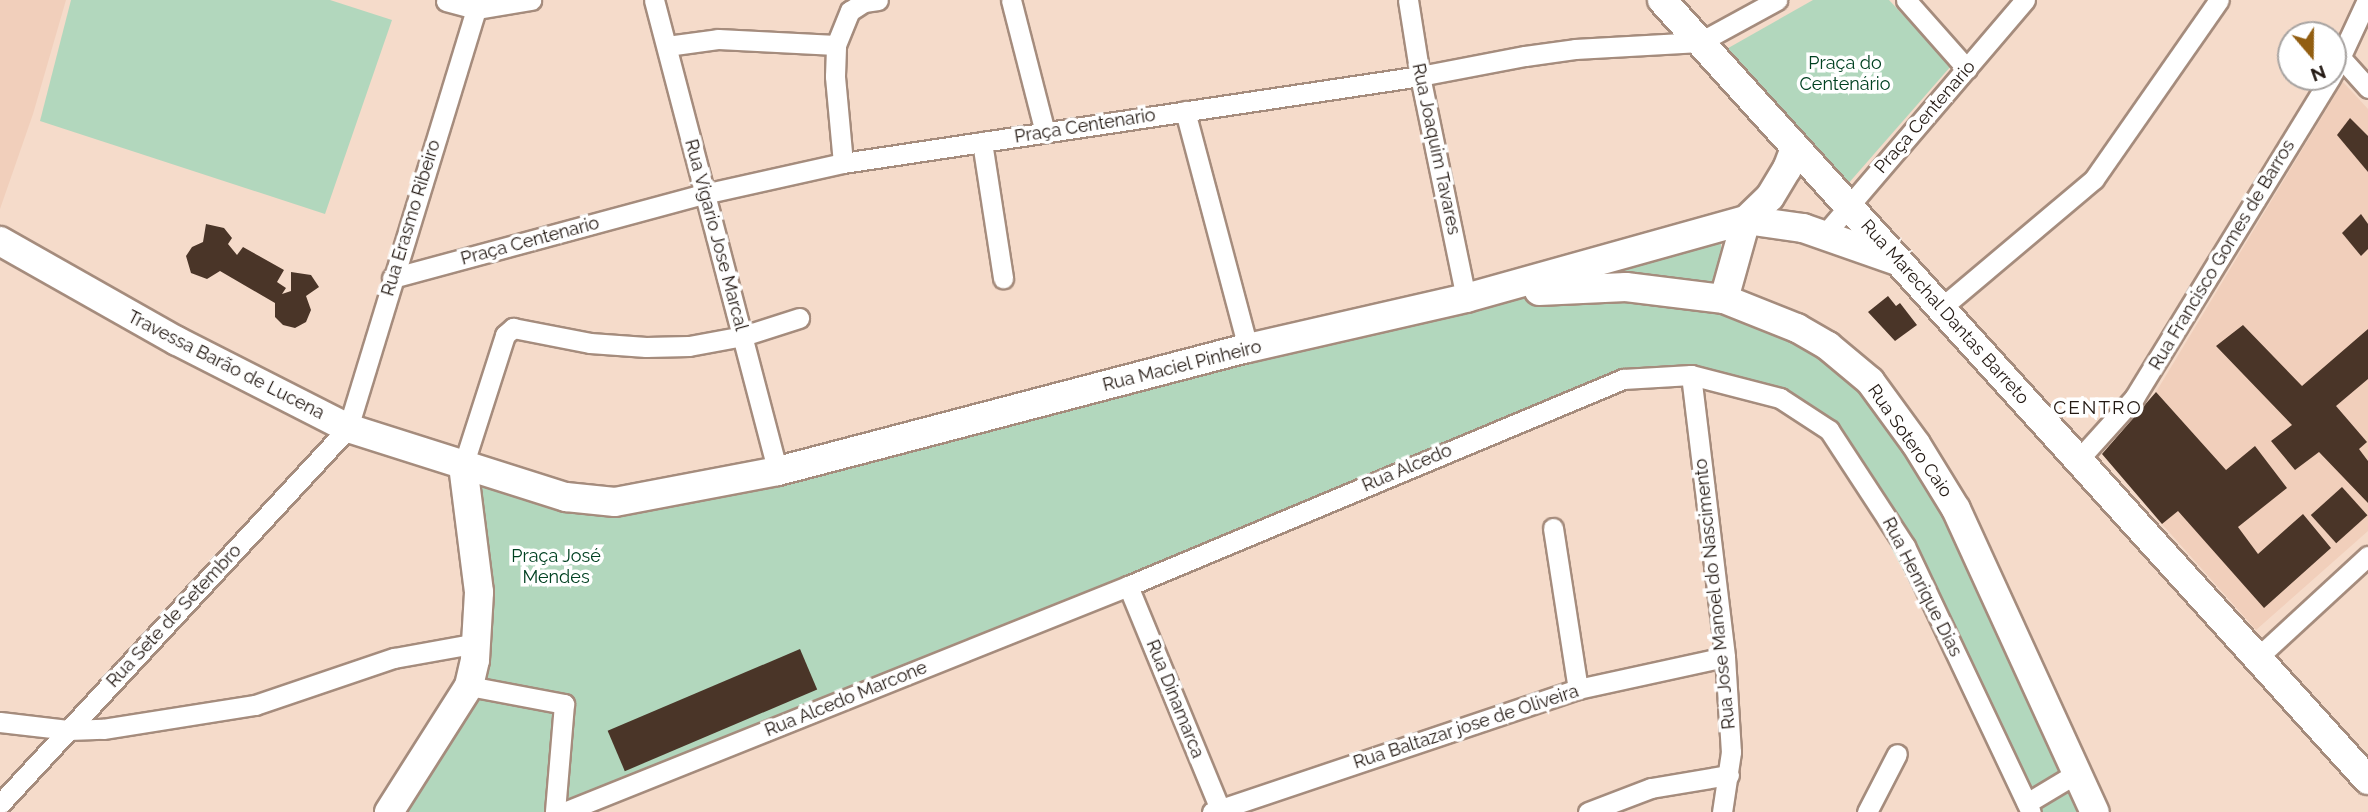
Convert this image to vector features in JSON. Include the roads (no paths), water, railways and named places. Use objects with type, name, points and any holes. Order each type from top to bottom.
[{"type":"street","points":[[446,1],[476,9],[531,0]]},
{"type":"street","name":"Rua Vigario Jose Marcal","points":[[654,0],[778,471]]},
{"type":"street","points":[[843,163],[835,76],[836,45],[846,19],[856,6],[878,0]]},
{"type":"street","points":[[1011,0],[1045,132]]},
{"type":"street","name":"Rua Joaquim Tavares","points":[[1408,0],[1420,76],[1466,298]]},
{"type":"street","name":"Rua Marechal Dantas Barreto","points":[[1662,0],[2368,780]]},
{"type":"street","name":"Praça Centenario","points":[[392,278],[704,194],[843,163],[1575,50],[1700,42],[1777,0]]},
{"type":"street","points":[[1906,0],[1968,69]]},
{"type":"street","name":"Praça Centenario","points":[[1825,234],[1847,205],[1968,69],[2025,0]]},
{"type":"street","points":[[1941,308],[2077,194],[2107,165],[2219,0]]},
{"type":"street","name":"Rua Francisco Gomes de Barros","points":[[2347,44],[2367,0]]},
{"type":"street","name":"Rua Erasmo Ribeiro","points":[[348,428],[476,9]]},
{"type":"street","points":[[667,46],[718,39],[836,45]]},
{"type":"street","points":[[2347,77],[2368,88]]},
{"type":"street","name":"Rua Francisco Gomes de Barros","points":[[2078,460],[2134,398],[2322,91]]},
{"type":"street","points":[[1185,111],[1248,348]]},
{"type":"street","points":[[982,142],[1003,278]]},
{"type":"street","points":[[1724,299],[1746,220],[1770,197],[1787,169],[1794,148]]},
{"type":"street","name":"Rua Maciel Pinheiro","points":[[463,466],[566,497],[615,502],[778,471],[1248,348],[1466,298],[1746,220],[1825,234],[1897,261]]},
{"type":"street","name":"Travessa Barão de Lucena","points":[[0,241],[177,341],[348,428],[463,466]]},
{"type":"street","name":"Rua Sotero Caio","points":[[1466,298],[1549,289],[1626,287],[1724,299],[1797,328],[1828,346],[1870,381],[1916,444],[1956,509],[2095,812]]},
{"type":"street","points":[[389,812],[469,685],[477,643],[479,592],[463,466],[505,335],[513,328],[590,343],[646,348],[689,346],[743,336],[799,318]]},
{"type":"street","name":"Rua Alcedo","points":[[1128,586],[1623,379],[1691,375]]},
{"type":"street","name":"Rua Jose Manoel do Nascimento","points":[[1691,375],[1724,657],[1729,775],[1722,812]]},
{"type":"street","name":"Rua Henrique Dias","points":[[1691,375],[1780,398],[1829,430],[1905,547],[2029,808]]},
{"type":"street","name":"Rua Sete de Setembro","points":[[0,804],[348,428]]},
{"type":"street","points":[[1553,528],[1578,689]]},
{"type":"street","points":[[2257,658],[2368,556]]},
{"type":"street","name":"Rua Dinamarca","points":[[1128,586],[1218,811]]},
{"type":"street","name":"Rua Alcedo Marcone","points":[[564,812],[1128,586]]},
{"type":"street","points":[[0,722],[68,730],[103,729],[255,705],[394,658],[477,643]]},
{"type":"street","name":"Rua Baltazar jose de Oliveira","points":[[1218,811],[1578,689],[1724,657]]},
{"type":"street","points":[[469,685],[564,704],[555,812]]},
{"type":"street","points":[[1867,812],[1897,754]]},
{"type":"street","points":[[2029,808],[2077,773]]},
{"type":"street","points":[[1588,812],[1651,788],[1729,775]]},
{"type":"district","name":"CENTRO","points":[[2098,408]]},
{"type":"park label","name":"Praça do Centenário","points":[[1845,74]]},
{"type":"park label","name":"Praça José Mendes","points":[[556,567]]}]
